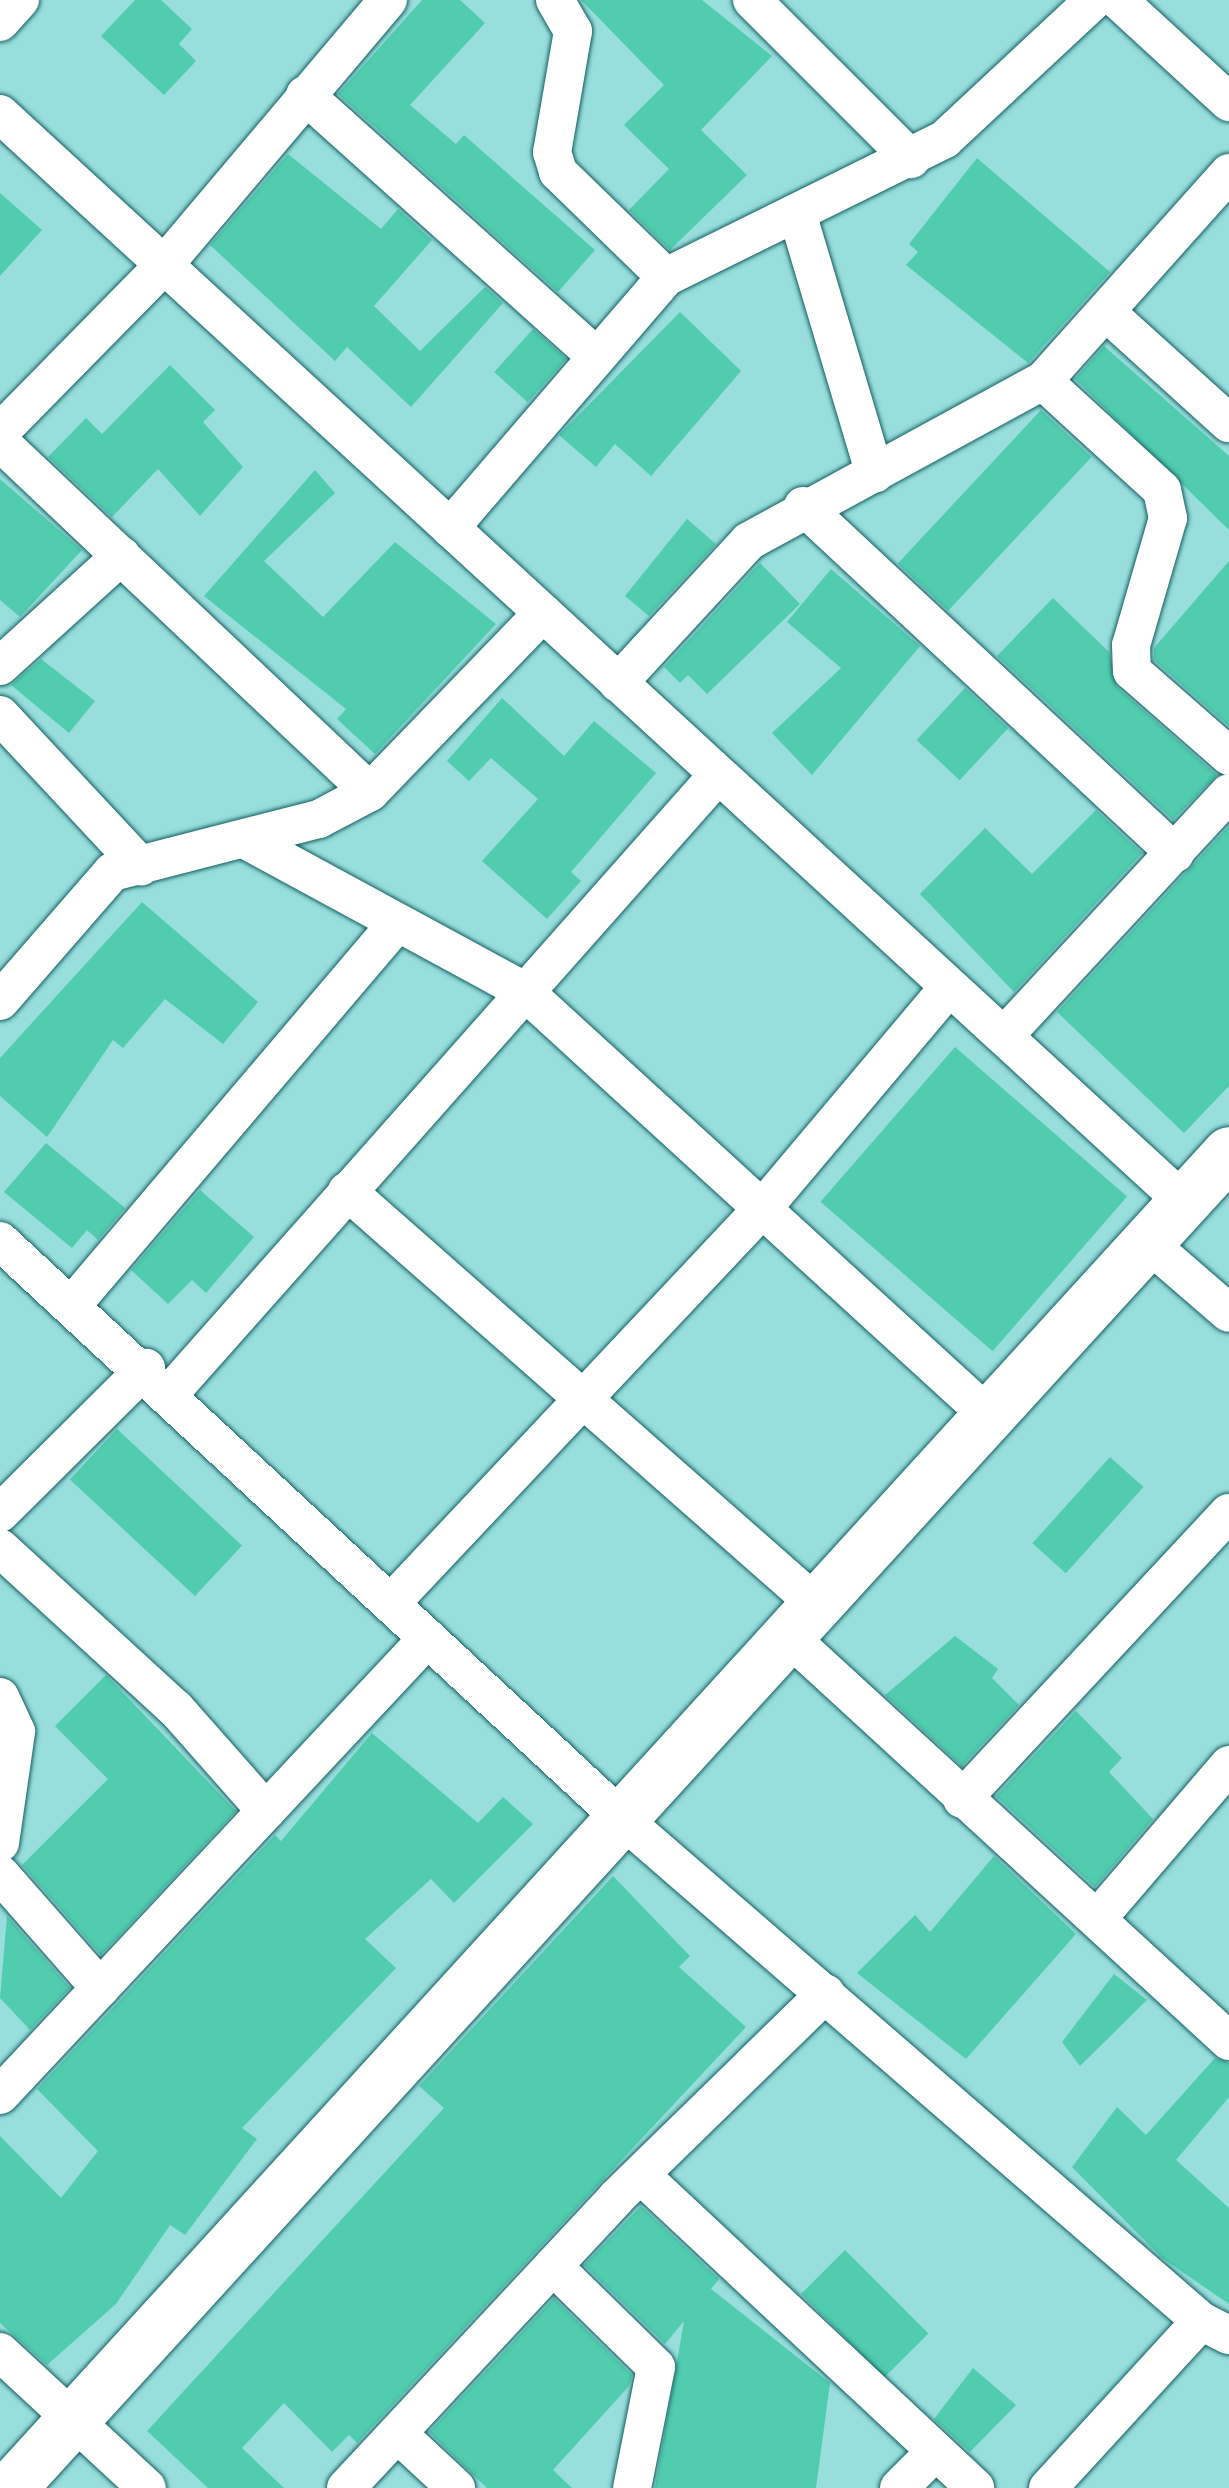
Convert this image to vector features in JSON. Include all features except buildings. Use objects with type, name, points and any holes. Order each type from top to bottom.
[{"type":"street","points":[[0,22],[20,0]]},
{"type":"street","points":[[0,432],[164,264],[388,0]]},
{"type":"street","points":[[555,0],[573,31],[552,152],[558,172],[666,277]]},
{"type":"street","points":[[752,0],[911,160]]},
{"type":"street","points":[[450,528],[666,277],[911,160],[945,139],[1118,2],[1229,102]]},
{"type":"street","points":[[305,95],[597,357]]},
{"type":"street","points":[[0,114],[1184,1202]]},
{"type":"street","points":[[618,682],[749,541],[803,506],[875,474],[1043,381],[1229,173]]},
{"type":"street","points":[[797,214],[875,474]]},
{"type":"street","points":[[1106,312],[1229,423]]},
{"type":"street","points":[[1043,381],[1162,490],[1168,518],[1131,645],[1132,671],[1229,756]]},
{"type":"street","points":[[0,442],[370,792]]},
{"type":"street","points":[[803,506],[1175,854]]},
{"type":"street","points":[[0,666],[121,556]]},
{"type":"street","points":[[6,981],[100,880],[246,840],[370,792],[543,613]]},
{"type":"street","points":[[0,715],[141,866]]},
{"type":"street","points":[[0,1513],[158,1380],[347,1191],[718,775]]},
{"type":"street","points":[[1004,1036],[1229,793]]},
{"type":"street","points":[[246,840],[524,991],[989,1416]]},
{"type":"street","points":[[72,1304],[397,922]]},
{"type":"street","points":[[391,1603],[579,1394],[762,1209],[949,986]]},
{"type":"street","points":[[12,2488],[1229,1153]]},
{"type":"street","points":[[347,1191],[579,1394],[802,1620],[962,1799],[1228,2038]]},
{"type":"street","points":[[0,1241],[158,1380],[621,1818],[1215,2328],[1048,2488]]},
{"type":"street","points":[[1147,1242],[1229,1313]]},
{"type":"street","points":[[962,1799],[1229,1513]]},
{"type":"street","points":[[0,1548],[176,1710],[266,1811]]},
{"type":"street","points":[[7,2074],[100,1988],[428,1638]]},
{"type":"street","points":[[0,1697],[16,1732],[0,1843]]},
{"type":"street","points":[[1097,1919],[1229,1765]]},
{"type":"street","points":[[0,1874],[100,1988]]},
{"type":"street","points":[[346,2488],[553,2266],[826,1993]]},
{"type":"street","points":[[643,2177],[975,2488]]},
{"type":"street","points":[[553,2266],[656,2368],[632,2488]]},
{"type":"street","points":[[0,2352],[147,2488]]},
{"type":"street","points":[[399,2435],[456,2488]]},
{"type":"street","points":[[899,2488],[935,2452]]}]
